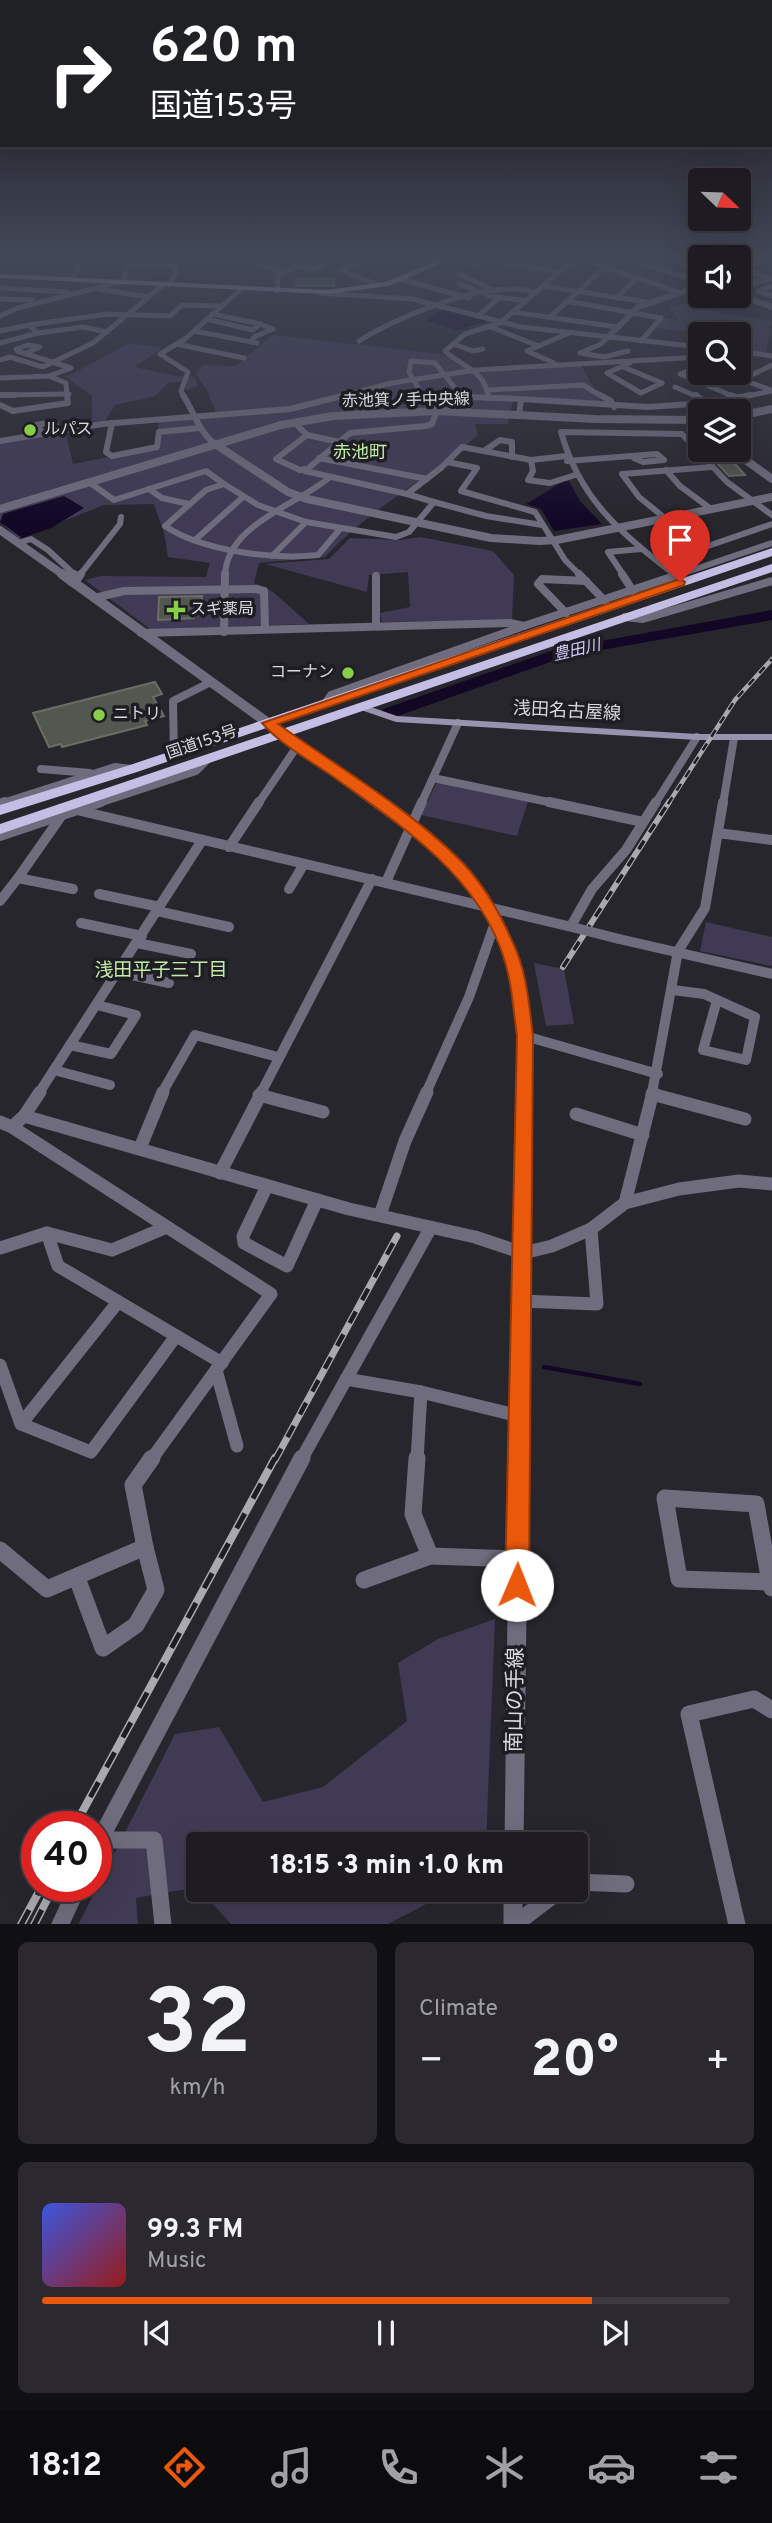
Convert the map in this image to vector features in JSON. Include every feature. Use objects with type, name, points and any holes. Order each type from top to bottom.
[{"type":"highway","name":"国道153号","points":[[0,810],[28,797],[132,769],[500,645],[581,614],[772,552]]},
{"type":"highway","name":"国道153号","points":[[0,829],[625,617],[714,593],[772,568]]},
{"type":"highway","points":[[581,614],[593,628]]},
{"type":"main road","name":"浅田名古屋線","points":[[362,707],[396,719],[697,737],[772,737]]},
{"type":"street","points":[[0,360],[10,357],[43,367],[91,344]]},
{"type":"street","points":[[244,358],[176,344],[160,354],[188,372],[181,391],[206,439],[299,496],[319,503],[499,539],[551,541],[772,497]]},
{"type":"street","points":[[483,349],[473,351],[453,344],[445,354],[475,370],[488,394]]},
{"type":"street","points":[[533,344],[539,346]]},
{"type":"street","points":[[544,344],[527,351],[558,364]]},
{"type":"street","points":[[628,351],[618,357],[597,358],[580,353],[601,344],[628,351],[647,356],[650,360]]},
{"type":"street","points":[[668,344],[688,346]]},
{"type":"street","points":[[0,378],[49,376],[67,373],[71,368],[26,353]]},
{"type":"street","points":[[751,353],[772,356]]},
{"type":"street","points":[[0,441],[43,433],[36,425],[53,422],[60,430],[112,423],[290,409],[413,379],[475,370],[688,358]]},
{"type":"street","points":[[622,367],[662,383],[641,393],[607,373],[636,360]]},
{"type":"street","points":[[454,396],[455,388],[435,363],[411,361],[409,372],[421,389],[419,395],[454,396],[584,386],[611,401],[614,407]]},
{"type":"street","points":[[541,365],[551,387]]},
{"type":"street","points":[[752,375],[772,365]]},
{"type":"street","points":[[764,370],[772,372]]},
{"type":"street","points":[[0,405],[13,411],[68,403],[66,383],[49,376]]},
{"type":"street","points":[[751,383],[772,391]]},
{"type":"street","points":[[707,385],[736,397]]},
{"type":"street","points":[[675,387],[692,392],[701,399]]},
{"type":"street","points":[[726,399],[772,391]]},
{"type":"street","points":[[0,396],[69,394]]},
{"type":"street","points":[[488,394],[614,407],[688,405]]},
{"type":"street","points":[[519,416],[522,399]]},
{"type":"street","points":[[751,413],[772,409]]},
{"type":"street","name":"赤池箕ノ手中央線","points":[[0,509],[294,422],[363,413],[688,421]]},
{"type":"street","points":[[307,435],[276,459],[300,470],[305,469],[356,431],[425,426],[432,424],[436,413]]},
{"type":"street","points":[[294,422],[307,435],[339,442]]},
{"type":"street","points":[[112,423],[106,452],[111,456],[156,447],[159,432],[200,428]]},
{"type":"street","points":[[675,575],[641,549],[594,505],[566,459],[561,432],[682,434],[727,482],[772,515]]},
{"type":"street","points":[[484,451],[500,440],[512,442],[512,457]]},
{"type":"street","points":[[407,494],[462,447],[531,460],[634,458]]},
{"type":"street","points":[[319,458],[426,479]]},
{"type":"street","points":[[531,460],[533,471],[528,480],[550,483],[575,475]]},
{"type":"street","points":[[447,462],[477,468],[461,491],[535,512],[565,560],[605,601]]},
{"type":"street","points":[[749,462],[772,479]]},
{"type":"street","points":[[712,467],[622,474],[639,497],[664,519],[705,547],[772,524]]},
{"type":"street","points":[[305,469],[307,472],[329,478],[407,494],[486,516],[542,526]]},
{"type":"street","points":[[666,470],[680,486],[711,509]]},
{"type":"street","points":[[89,482],[114,500],[206,471],[243,497],[272,511],[306,522],[396,537],[406,534],[434,502]]},
{"type":"street","points":[[224,632],[225,563],[233,548],[272,511],[329,478]]},
{"type":"street","points":[[224,484],[206,490],[165,526],[172,533],[195,540],[272,556],[318,555],[340,529]]},
{"type":"street","points":[[149,489],[162,498],[189,504]]},
{"type":"street","points":[[195,540],[243,497]]},
{"type":"street","points":[[74,580],[120,524],[121,517]]},
{"type":"street","points":[[272,556],[306,522]]},
{"type":"street","name":"南山の手線","points":[[2,533],[74,580],[141,633],[412,827],[457,866],[506,944],[517,977],[525,1036],[514,1832]]},
{"type":"street","points":[[324,705],[331,695],[524,626],[566,613],[581,614],[629,592],[772,543]]},
{"type":"street","points":[[629,592],[608,552],[641,549]]},
{"type":"street","points":[[376,576],[376,625]]},
{"type":"street","points":[[566,613],[538,584],[542,579],[586,580]]},
{"type":"street","points":[[714,593],[772,581]]},
{"type":"street","points":[[94,598],[124,591],[225,587],[264,591],[265,629]]},
{"type":"street","points":[[629,592],[648,594]]},
{"type":"street","points":[[141,633],[376,625],[510,623],[524,626]]},
{"type":"street","points":[[481,641],[500,645]]},
{"type":"street","points":[[174,755],[173,701],[211,682]]},
{"type":"street","points":[[386,882],[458,723]]},
{"type":"street","points":[[574,927],[592,889],[626,850],[697,737]]},
{"type":"street","points":[[625,1203],[657,1074],[678,951],[705,908],[734,738]]},
{"type":"street","points":[[229,848],[298,744]]},
{"type":"street","points":[[0,836],[195,771],[207,760]]},
{"type":"street","points":[[0,804],[115,767],[132,769]]},
{"type":"street","points":[[41,769],[93,774]]},
{"type":"street","points":[[433,778],[643,822]]},
{"type":"street","points":[[80,811],[201,842],[386,882],[772,974]]},
{"type":"street","points":[[0,901],[60,818]]},
{"type":"street","points":[[718,833],[772,840]]},
{"type":"street","points":[[6,1124],[24,1116],[201,842]]},
{"type":"street","points":[[289,889],[304,864]]},
{"type":"street","points":[[18,878],[73,889]]},
{"type":"street","points":[[220,1173],[372,879]]},
{"type":"street","points":[[99,894],[229,927]]},
{"type":"street","points":[[217,925],[224,914]]},
{"type":"street","points":[[81,923],[184,950]]},
{"type":"street","points":[[380,1215],[424,1099],[487,953],[495,923]]},
{"type":"street","points":[[118,972],[169,983]]},
{"type":"street","points":[[673,990],[704,994],[755,1017],[746,1060],[703,1050],[717,1000]]},
{"type":"street","points":[[70,1045],[111,1054],[135,1014],[97,1005]]},
{"type":"street","points":[[140,1148],[161,1096],[195,1035],[278,1057]]},
{"type":"street","points":[[525,1036],[657,1074]]},
{"type":"street","points":[[54,1070],[110,1085]]},
{"type":"street","points":[[652,1094],[745,1119]]},
{"type":"street","points":[[259,1095],[323,1112]]},
{"type":"street","points":[[576,1114],[643,1135]]},
{"type":"street","points":[[24,1116],[317,1200],[430,1229],[475,1237],[523,1253],[552,1246],[591,1229],[625,1203],[679,1189],[739,1181],[772,1184]]},
{"type":"street","points":[[6,1124],[271,1294],[133,1485],[156,1590],[136,1625],[103,1648],[77,1578]]},
{"type":"street","points":[[267,1186],[243,1236],[244,1243],[287,1266],[317,1200]]},
{"type":"street","points":[[0,1248],[47,1233],[112,1250],[167,1227]]},
{"type":"street","points":[[112,1817],[345,1379],[430,1229]]},
{"type":"street","points":[[522,1301],[597,1304],[591,1229]]},
{"type":"street","points":[[47,1233],[58,1266],[176,1336],[219,1366],[237,1446]]},
{"type":"street","points":[[21,1424],[118,1302]]},
{"type":"street","points":[[0,1365],[21,1424],[91,1452],[176,1336]]},
{"type":"street","points":[[345,1379],[421,1392],[519,1416]]},
{"type":"street","points":[[421,1392],[413,1514],[430,1556]]},
{"type":"street","points":[[665,1498],[756,1504],[771,1584],[680,1578],[665,1498]]},
{"type":"street","points":[[0,1550],[47,1589],[145,1547]]},
{"type":"street","points":[[364,1580],[430,1556],[518,1559]]},
{"type":"street","points":[[737,1924],[736,1907],[689,1714],[754,1699],[772,1710]]},
{"type":"street","points":[[112,1842],[154,1840],[163,1924]]},
{"type":"street","points":[[588,1882],[626,1884]]},
{"type":"street","points":[[60,1924],[70,1902]]},
{"type":"street","points":[[513,1902],[514,1924]]},
{"type":"street","points":[[514,1924],[544,1902]]},
{"type":"shaded area","points":[[129,344],[135,344],[163,348],[134,367],[194,377],[198,386],[186,390],[185,382],[169,382],[155,396],[115,405],[105,421],[92,422],[92,396],[66,377]]},
{"type":"shaded area","points":[[262,344],[351,344],[442,354],[482,372],[581,365],[602,404],[514,395],[508,424],[475,424],[478,435],[361,524],[325,557],[259,563],[254,583],[272,591],[309,624],[150,629],[85,580],[101,576],[206,577],[210,563],[168,557],[164,533],[154,504],[104,505],[18,539],[0,521],[0,444],[65,430],[73,464],[154,448],[159,421],[217,415],[207,390],[196,374],[202,365],[236,366]]},
{"type":"shaded area","points":[[751,344],[767,344],[765,354],[751,352]]},
{"type":"shaded area","points":[[564,481],[569,481],[580,501],[602,524],[554,531],[541,509],[526,504]]},
{"type":"shaded area","points":[[64,496],[84,508],[51,528],[22,538],[0,522],[3,514]]},
{"type":"shaded area","points":[[420,537],[493,551],[514,575],[512,620],[382,622],[380,613],[410,607],[408,572],[369,575],[367,592],[265,564],[329,559],[350,538],[400,540]]},
{"type":"shaded area","points":[[439,782],[528,801],[517,836],[421,815]]},
{"type":"shaded area","points":[[706,922],[772,937],[772,966],[700,951]]},
{"type":"shaded area","points":[[534,963],[564,969],[574,1024],[546,1026]]},
{"type":"shaded area","points":[[495,1619],[486,1832],[186,1832],[186,1889],[136,1898],[138,1924],[79,1924],[90,1902],[112,1902],[112,1858],[175,1734],[219,1727],[263,1802],[323,1787],[407,1721],[398,1663],[438,1639]]},
{"type":"shaded area","points":[[211,1902],[430,1902],[388,1924],[231,1924]]},
{"type":"building","points":[[716,462],[733,462],[745,475],[729,476]]},
{"type":"building","name":"スギ薬局","points":[[202,596],[202,603],[194,603],[194,618],[158,620],[159,597]]},
{"type":"building","name":"ニトリ","points":[[155,682],[162,694],[153,697],[164,716],[145,721],[147,725],[62,747],[61,744],[49,747],[33,713]]},
{"type":"waterway","name":"豊田川","points":[[389,713],[563,652],[772,615]]},
{"type":"waterway","points":[[544,1367],[640,1384]]},
{"type":"railway","points":[[668,804],[735,700],[772,659]]},
{"type":"railway","points":[[563,967],[669,802]]},
{"type":"railway","points":[[275,1460],[397,1236]]},
{"type":"railway","points":[[83,1811],[275,1458]]},
{"type":"railway","points":[[22,1924],[33,1902]]},
{"type":"railway","points":[[35,1924],[46,1902]]},
{"type":"place","name":"ルパス","points":[[30,430]]},
{"type":"place","name":"スギ薬局","points":[[176,610]]},
{"type":"place","name":"コーナン","points":[[348,673]]},
{"type":"place","name":"ニトリ","points":[[99,715]]},
{"type":"district","name":"赤池町","points":[[360,453]]},
{"type":"district","name":"浅田平子三丁目","points":[[161,971]]},
{"type":"route","points":[[517,1585],[525,1036],[524,1012],[517,977],[506,944],[495,923],[477,891],[457,866],[412,827],[268,723],[680,582]]}]
